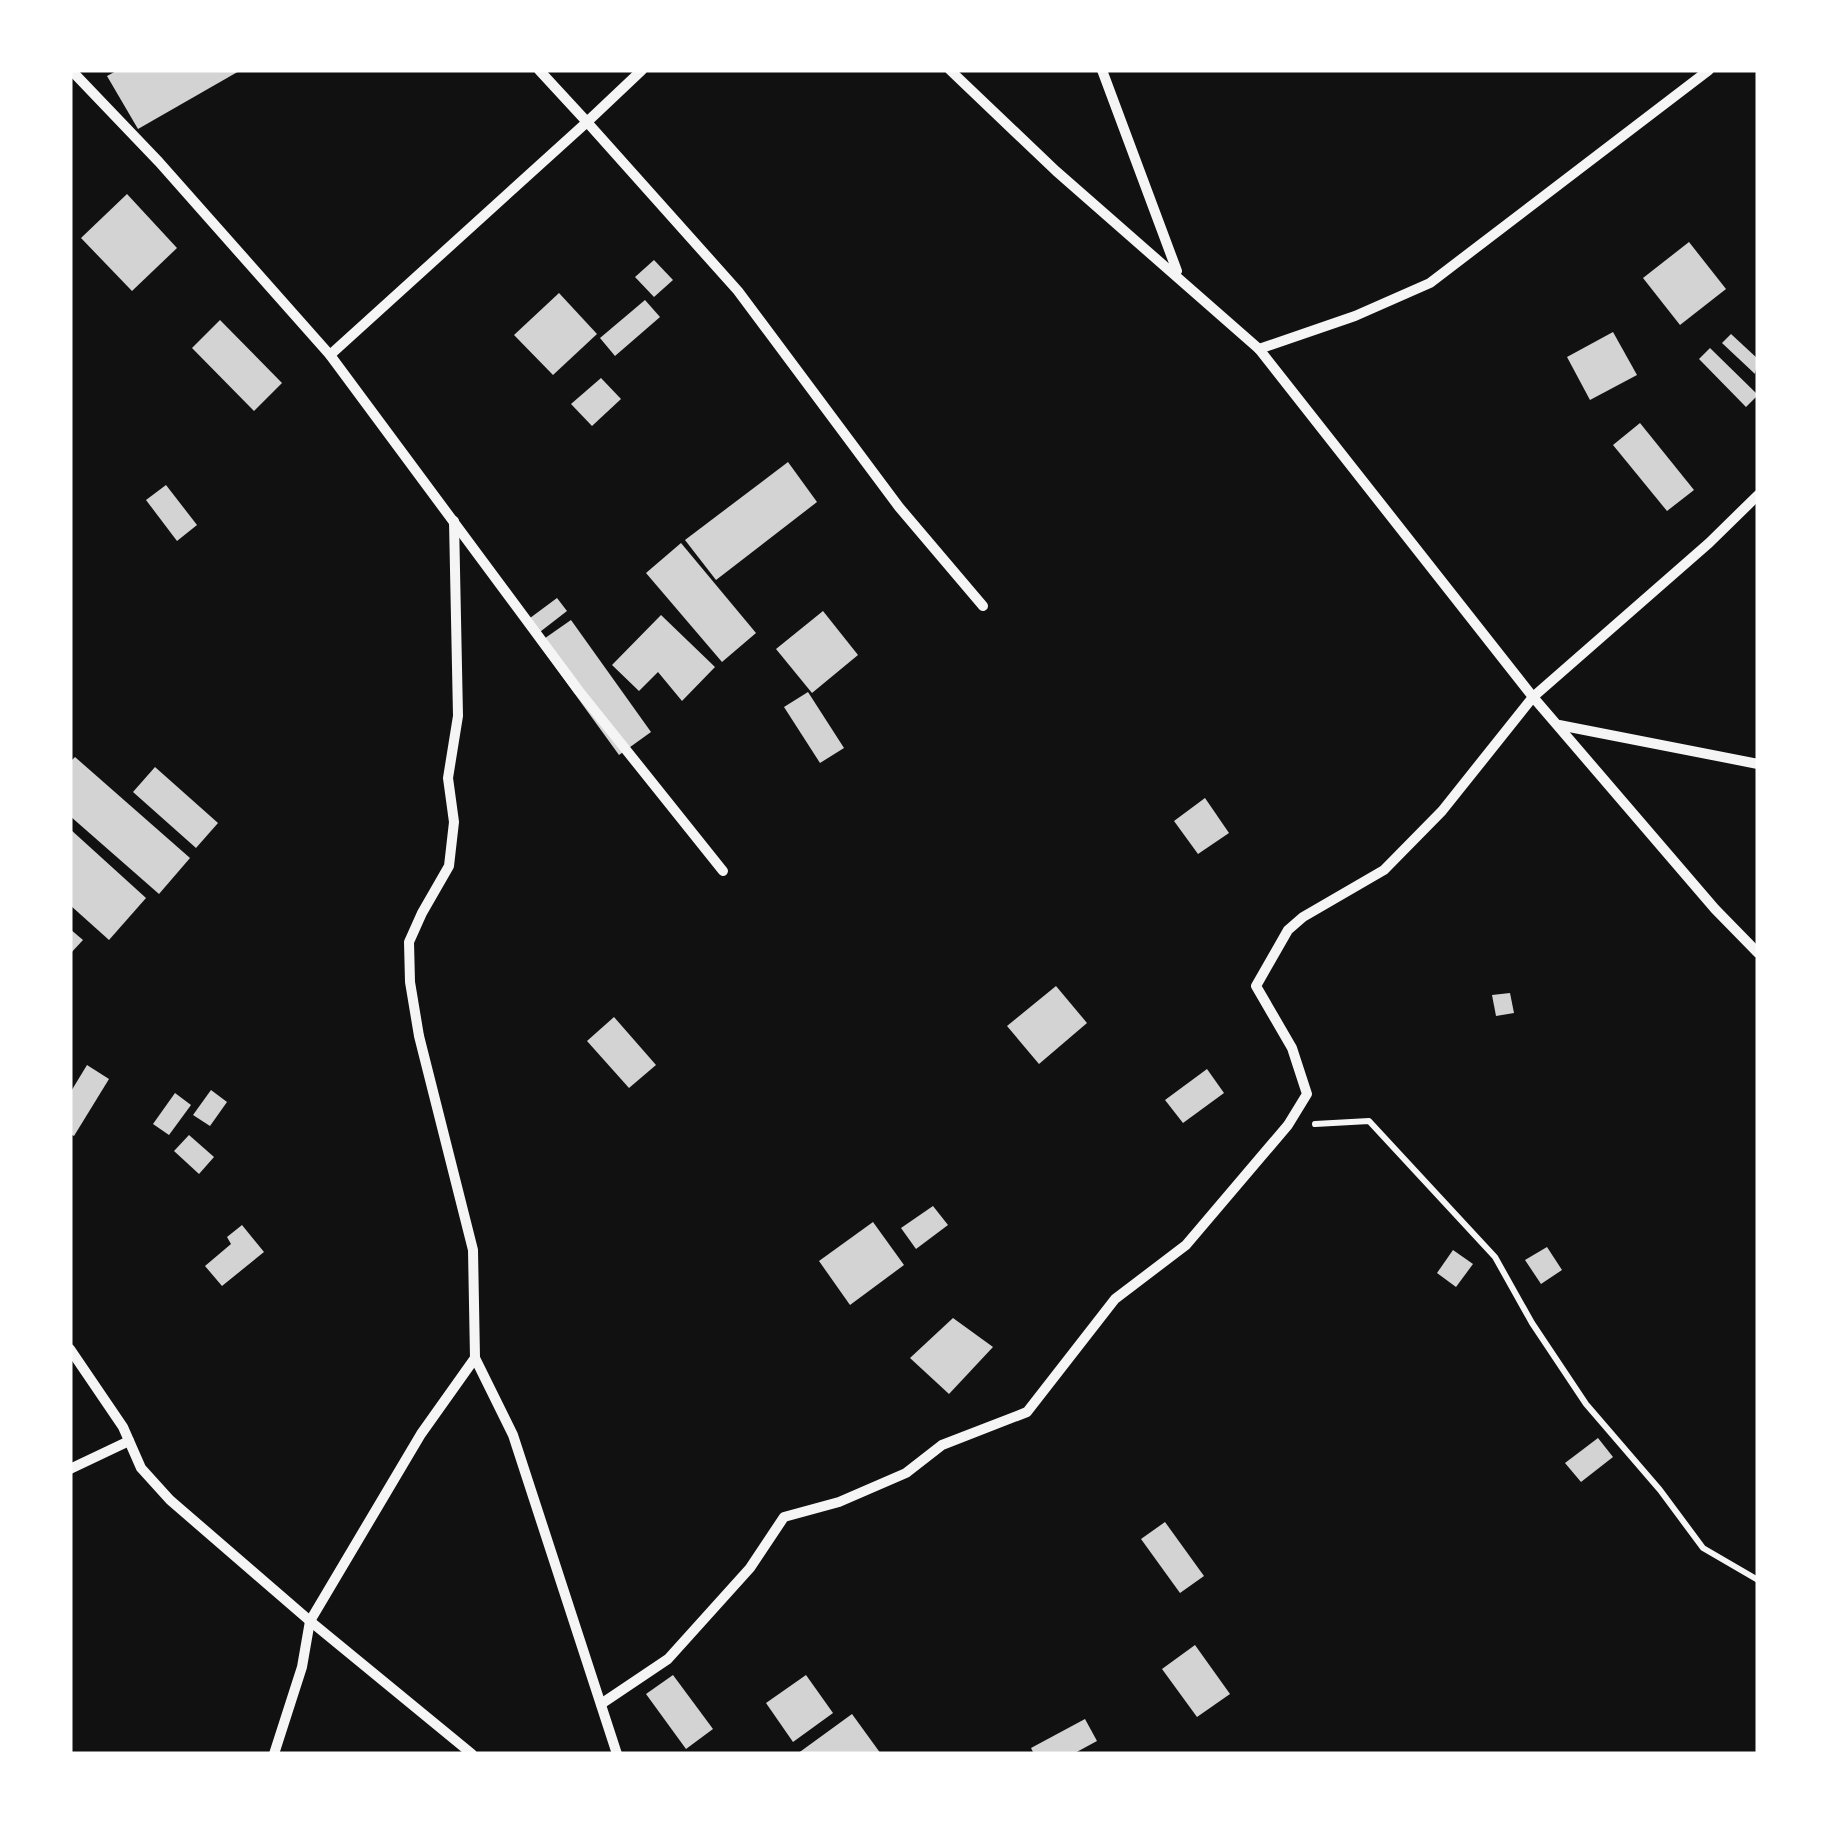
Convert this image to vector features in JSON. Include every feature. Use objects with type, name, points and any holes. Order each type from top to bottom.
[{"type":"street","points":[[71,70],[159,162],[330,355],[579,691],[723,871]]},
{"type":"street","points":[[539,70],[738,291],[899,506],[983,606]]},
{"type":"street","points":[[330,355],[642,70]]},
{"type":"street","points":[[950,70],[1056,171],[1259,348],[1533,697],[1715,909],[1758,953]]},
{"type":"street","points":[[1102,70],[1178,275]]},
{"type":"street","points":[[1259,348],[1355,316],[1430,283],[1708,70]]},
{"type":"street","points":[[601,1704],[668,1659],[750,1568],[784,1517],[839,1502],[906,1473],[942,1445],[1027,1412],[1115,1299],[1186,1245],[1288,1125],[1307,1094],[1292,1048],[1256,986],[1288,930],[1384,870],[1442,811],[1533,697],[1758,495]]},
{"type":"street","points":[[454,521],[458,716],[448,778],[454,822],[450,866],[409,942],[410,982],[428,1072],[473,1250],[475,1358],[513,1435],[617,1754]]},
{"type":"street","points":[[1558,724],[1758,764]]},
{"type":"street","points":[[70,1349],[129,1441],[141,1468],[170,1500],[310,1622],[472,1754]]},
{"type":"street","points":[[274,1754],[302,1667],[310,1622],[421,1434],[475,1358]]},
{"type":"street","points":[[70,1470],[129,1441]]},
{"type":"path","points":[[1288,1125],[1369,1121],[1495,1257],[1532,1323],[1586,1404],[1660,1490],[1703,1548],[1758,1580]]},
{"type":"building","points":[[118,70],[241,70],[138,129],[107,76]]},
{"type":"building","points":[[127,194],[177,248],[132,291],[81,238]]},
{"type":"building","points":[[1689,242],[1726,289],[1680,325],[1643,278]]},
{"type":"building","points":[[654,260],[673,280],[654,297],[635,277]]},
{"type":"building","points":[[559,293],[597,334],[553,375],[514,335]]},
{"type":"building","points":[[645,300],[660,317],[615,356],[600,338]]},
{"type":"building","points":[[220,320],[282,383],[254,411],[192,348]]},
{"type":"building","points":[[1613,332],[1637,375],[1590,400],[1567,357]]},
{"type":"building","points":[[1731,334],[1758,359],[1755,374],[1722,343]]},
{"type":"building","points":[[1710,348],[1758,395],[1746,407],[1699,359]]},
{"type":"building","points":[[601,378],[621,399],[592,426],[571,404]]},
{"type":"building","points":[[1640,423],[1694,490],[1667,511],[1613,445]]},
{"type":"building","points":[[788,462],[817,502],[716,580],[685,540]]},
{"type":"building","points":[[166,485],[197,525],[177,541],[146,500]]},
{"type":"building","points":[[681,543],[756,633],[722,662],[646,573]]},
{"type":"building","points":[[557,598],[567,611],[536,635],[526,621]]},
{"type":"building","points":[[823,611],[858,655],[812,693],[776,649]]},
{"type":"building","points":[[661,615],[715,667],[682,701],[658,672],[639,691],[612,665]]},
{"type":"building","points":[[571,620],[651,732],[619,755],[538,643]]},
{"type":"building","points":[[808,692],[844,748],[820,763],[784,707]]},
{"type":"building","points":[[75,757],[190,858],[159,894],[70,816],[70,762]]},
{"type":"building","points":[[155,767],[218,823],[196,848],[133,792]]},
{"type":"building","points":[[1205,798],[1229,833],[1198,854],[1174,821]]},
{"type":"building","points":[[70,829],[146,898],[109,940],[70,905]]},
{"type":"building","points":[[70,929],[83,940],[70,954]]},
{"type":"building","points":[[1056,986],[1087,1023],[1039,1064],[1007,1026]]},
{"type":"building","points":[[1510,993],[1514,1013],[1496,1016],[1492,995]]},
{"type":"building","points":[[614,1017],[656,1065],[629,1088],[587,1041]]},
{"type":"building","points":[[87,1065],[109,1079],[74,1136],[70,1134],[70,1093]]},
{"type":"building","points":[[1207,1069],[1224,1093],[1183,1123],[1165,1100]]},
{"type":"building","points":[[211,1090],[227,1102],[210,1126],[193,1115]]},
{"type":"building","points":[[175,1093],[191,1105],[169,1135],[153,1124]]},
{"type":"building","points":[[189,1135],[214,1157],[199,1174],[174,1151]]},
{"type":"building","points":[[933,1206],[948,1225],[916,1249],[901,1228]]},
{"type":"building","points":[[873,1222],[904,1265],[850,1305],[819,1261]]},
{"type":"building","points":[[242,1225],[264,1252],[222,1286],[205,1266],[231,1244],[227,1237]]},
{"type":"building","points":[[1547,1247],[1562,1270],[1541,1284],[1525,1260]]},
{"type":"building","points":[[1453,1250],[1473,1264],[1456,1287],[1437,1273]]},
{"type":"building","points":[[953,1318],[993,1347],[949,1394],[910,1358]]},
{"type":"building","points":[[1598,1438],[1613,1457],[1581,1482],[1565,1463]]},
{"type":"building","points":[[1165,1522],[1204,1576],[1180,1593],[1141,1539]]},
{"type":"building","points":[[1195,1645],[1230,1694],[1197,1717],[1162,1669]]},
{"type":"building","points":[[673,1675],[713,1729],[686,1749],[646,1694]]},
{"type":"building","points":[[806,1675],[833,1713],[793,1742],[766,1703]]},
{"type":"building","points":[[852,1714],[881,1754],[797,1754]]},
{"type":"building","points":[[1085,1719],[1097,1741],[1073,1754],[1034,1754],[1031,1748]]}]
